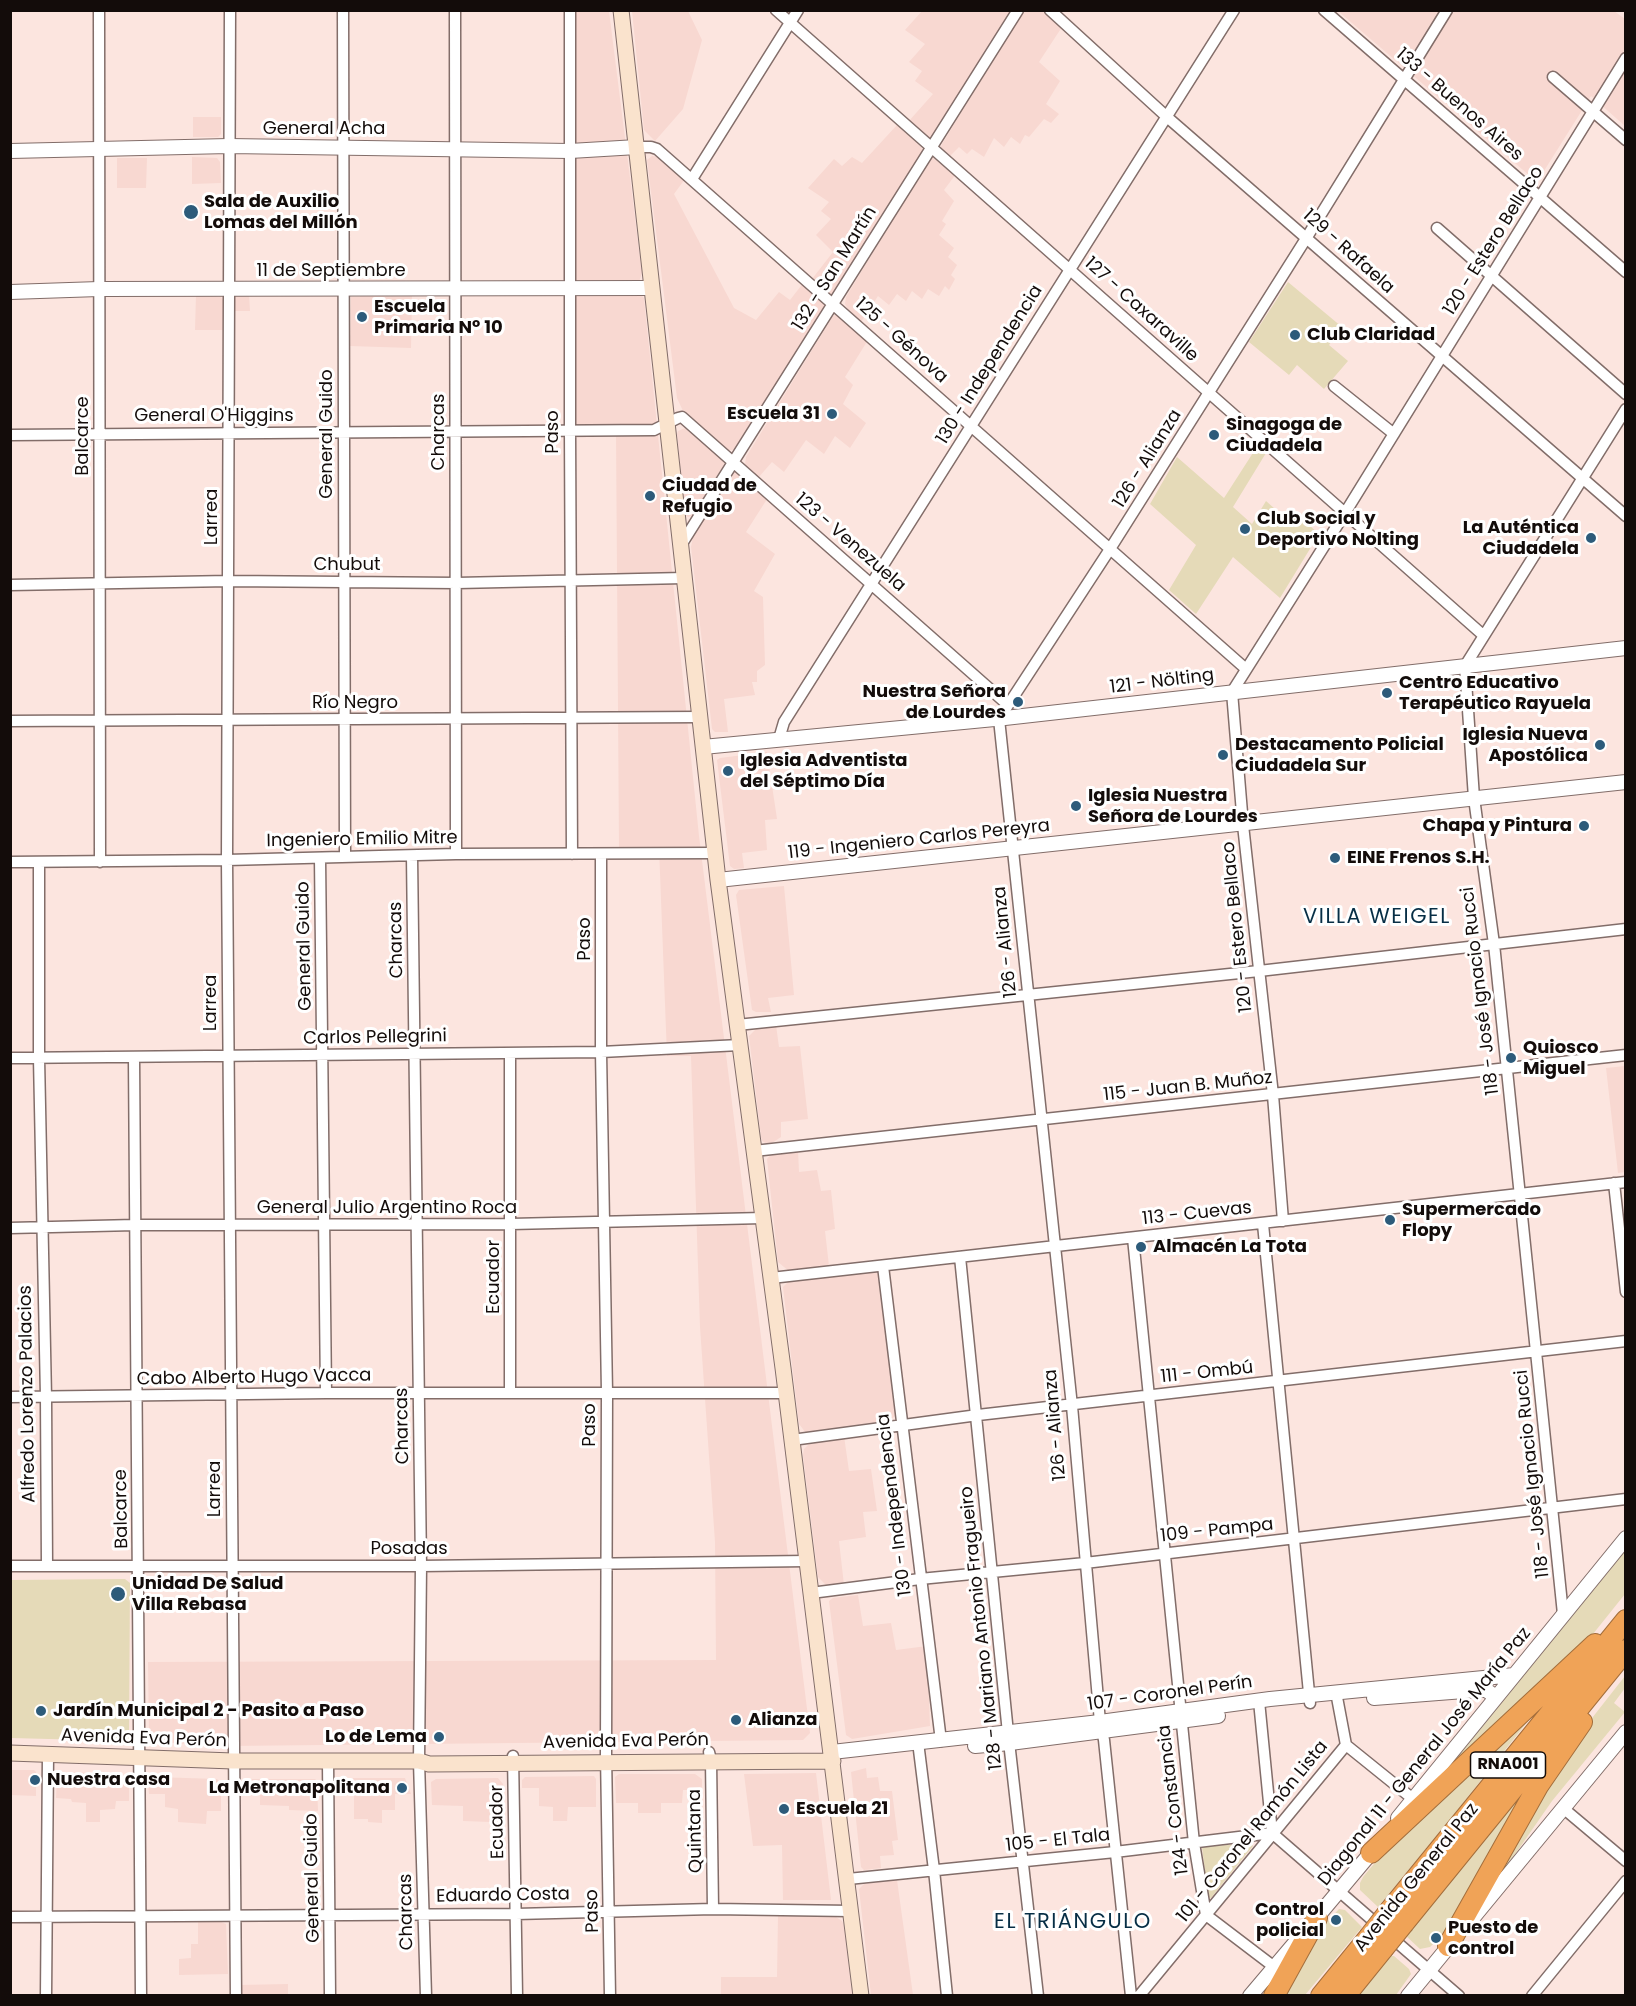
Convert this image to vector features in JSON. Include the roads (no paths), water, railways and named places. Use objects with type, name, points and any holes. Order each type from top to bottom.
[{"type":"highway","points":[[1371,1853],[1584,1653],[1626,1620]]},
{"type":"highway","name":"Avenida General Paz","points":[[1397,1917],[1626,1620]]},
{"type":"highway","points":[[1448,1946],[1538,1786],[1626,1652]]},
{"type":"highway","name":"Avenida General Paz","points":[[1322,1995],[1380,1937],[1626,1652]]},
{"type":"highway","points":[[1277,1980],[1317,1918]]},
{"type":"highway","name":"Avenida General Paz","points":[[1345,1995],[1380,1937]]},
{"type":"main road","points":[[621,10],[718,880],[786,1393],[861,1995]]},
{"type":"main road","name":"Avenida Eva Perón","points":[[10,1753],[233,1761],[419,1761],[429,1757],[513,1760],[832,1756]]},
{"type":"street","name":"Balcarce","points":[[99,10],[100,862]]},
{"type":"street","name":"Larrea","points":[[230,10],[227,861],[236,1995]]},
{"type":"street","name":"General Guido","points":[[343,10],[345,857]]},
{"type":"street","name":"Charcas","points":[[455,10],[457,583],[454,720],[456,854]]},
{"type":"street","name":"Paso","points":[[570,10],[572,854]]},
{"type":"street","name":"127 - Caxaraville","points":[[776,10],[1483,635]]},
{"type":"street","points":[[692,180],[798,10]]},
{"type":"street","name":"132 - San Martín","points":[[681,545],[1018,10]]},
{"type":"street","name":"129 - Rafaela","points":[[1050,10],[1167,117],[1626,516]]},
{"type":"street","name":"130 - Independencia","points":[[779,739],[783,722],[1234,10]]},
{"type":"street","name":"133 - Buenos Aires","points":[[1324,10],[1626,272]]},
{"type":"street","name":"126 - Alianza","points":[[1131,1995],[1104,1740],[1100,1727],[1072,1406],[999,719],[1208,394],[1447,10]]},
{"type":"street","name":"120 - Estero Bellaco","points":[[1284,1221],[1273,1095],[1243,825],[1232,692],[1626,58]]},
{"type":"street","points":[[1552,77],[1626,140]]},
{"type":"street","name":"General Acha","points":[[10,151],[229,146],[570,151],[637,147]]},
{"type":"street","name":"125 - Génova","points":[[637,147],[657,149],[1246,669]]},
{"type":"street","points":[[1437,228],[1626,394]]},
{"type":"street","name":"11 de Septiembre","points":[[10,292],[99,289],[652,288]]},
{"type":"street","points":[[1334,386],[1394,434]]},
{"type":"street","points":[[1465,666],[1626,408]]},
{"type":"street","name":"123 - Venezuela","points":[[668,424],[682,417],[1008,705]]},
{"type":"street","name":"General O'Higgins","points":[[10,435],[654,430],[668,424]]},
{"type":"street","name":"Chubut","points":[[10,585],[229,581],[457,583],[684,578]]},
{"type":"street","name":"121 - Nölting","points":[[703,747],[999,719],[1626,648]]},
{"type":"street","name":"118 - José Ignacio Rucci","points":[[1465,666],[1474,798],[1494,944],[1563,1614]]},
{"type":"street","name":"Río Negro","points":[[10,721],[700,717]]},
{"type":"street","name":"119 - Ingeniero Carlos Pereyra","points":[[718,880],[1626,782]]},
{"type":"street","name":"Ingeniero Emilio Mitre","points":[[10,862],[227,861],[456,854],[715,853]]},
{"type":"street","name":"Paso","points":[[601,854],[601,1052],[607,1392],[606,1758],[610,1995]]},
{"type":"street","name":"Charcas","points":[[412,855],[421,1566],[419,1761],[426,1995]]},
{"type":"street","name":"General Guido","points":[[320,858],[326,1393]]},
{"type":"street","name":"Alfredo Lorenzo Palacios","points":[[39,862],[39,1058],[47,1566]]},
{"type":"street","points":[[737,1025],[1259,971],[1626,929]]},
{"type":"street","name":"Carlos Pellegrini","points":[[10,1058],[601,1052],[740,1045]]},
{"type":"street","name":"Ecuador","points":[[510,1053],[510,1393]]},
{"type":"street","name":"115 - Juan B. Muñoz","points":[[754,1150],[1626,1055]]},
{"type":"street","name":"Balcarce","points":[[134,1058],[141,1995]]},
{"type":"street","name":"113 - Cuevas","points":[[771,1278],[1626,1182]]},
{"type":"street","points":[[1614,1183],[1626,1292]]},
{"type":"street","name":"General Julio Argentino Roca","points":[[10,1228],[135,1225],[511,1224],[763,1218]]},
{"type":"street","points":[[1263,1224],[1310,1699]]},
{"type":"street","name":"124 - Constancia","points":[[1133,1238],[1194,1843],[1206,1915]]},
{"type":"street","name":"128 - Mariano Antonio Fragueiro","points":[[960,1257],[1022,1862],[1038,1995]]},
{"type":"street","name":"130 - Independencia","points":[[883,1266],[941,1741]]},
{"type":"street","name":"111 - Ombú","points":[[792,1440],[978,1415],[1626,1341]]},
{"type":"street","name":"Cabo Alberto Hugo Vacca","points":[[10,1397],[326,1393],[786,1393]]},
{"type":"street","name":"109 - Pampa","points":[[811,1593],[1626,1499]]},
{"type":"street","name":"Diagonal 11 - General José María Paz","points":[[1317,1918],[1626,1538]]},
{"type":"street","name":"Posadas","points":[[10,1566],[421,1566],[807,1562]]},
{"type":"street","name":"107 - Coronel Perín","points":[[1337,1697],[1514,1675]]},
{"type":"street","name":"107 - Coronel Perín","points":[[832,1756],[1009,1738],[1310,1699],[1477,1690],[1486,1690],[1496,1696]]},
{"type":"street","points":[[1337,1697],[1346,1745],[1413,1799]]},
{"type":"street","points":[[1259,1705],[1272,1833],[1339,1892],[1380,1937],[1429,1970],[1459,1995]]},
{"type":"street","points":[[1408,1995],[1626,1732]]},
{"type":"street","name":"107 - Coronel Perín","points":[[919,1746],[941,1741],[1009,1738]]},
{"type":"street","name":"101 - Coronel Ramón Lista","points":[[1139,1995],[1346,1745]]},
{"type":"street","points":[[919,1746],[946,1995]]},
{"type":"street","points":[[46,1995],[48,1755]]},
{"type":"street","name":"Quintana","points":[[710,1756],[713,1909]]},
{"type":"street","name":"Ecuador","points":[[513,1760],[517,1995]]},
{"type":"street","name":"General Guido","points":[[328,1761],[330,1995]]},
{"type":"street","points":[[1563,1808],[1626,1861]]},
{"type":"street","name":"105 - El Tala","points":[[848,1879],[1115,1852],[1272,1833]]},
{"type":"street","points":[[1532,1995],[1626,1881]]},
{"type":"street","name":"Eduardo Costa","points":[[10,1917],[516,1914],[713,1909],[851,1911]]},
{"type":"street","points":[[1206,1915],[1277,1980],[1250,1995]]},
{"type":"place","name":"Sala de Auxilio Lomas del Millón","points":[[191,212]]},
{"type":"place","name":"Escuela Primaria Nº 10","points":[[362,317]]},
{"type":"place","name":"Club Claridad","points":[[1295,335]]},
{"type":"place","name":"Escuela 31","points":[[832,414]]},
{"type":"place","name":"Sinagoga de Ciudadela","points":[[1214,435]]},
{"type":"place","name":"Ciudad de Refugio","points":[[650,496]]},
{"type":"place","name":"Club Social y Deportivo Nolting","points":[[1245,529]]},
{"type":"place","name":"La Auténtica Ciudadela","points":[[1591,538]]},
{"type":"place","name":"Centro Educativo Terapéutico Rayuela","points":[[1387,693]]},
{"type":"place","name":"Nuestra Señora de Lourdes","points":[[1018,702]]},
{"type":"place","name":"Iglesia Nueva Apostólica","points":[[1600,745]]},
{"type":"place","name":"Destacamento Policial Ciudadela Sur","points":[[1223,755]]},
{"type":"place","name":"Iglesia Adventista del Séptimo Día","points":[[728,771]]},
{"type":"place","name":"Iglesia Nuestra Señora de Lourdes","points":[[1076,806]]},
{"type":"place","name":"Chapa y Pintura","points":[[1584,826]]},
{"type":"place","name":"EINE Frenos S.H.","points":[[1335,858]]},
{"type":"place","name":"Quiosco Miguel","points":[[1511,1058]]},
{"type":"place","name":"Supermercado Flopy","points":[[1390,1220]]},
{"type":"place","name":"Almacén La Tota","points":[[1141,1247]]},
{"type":"place","name":"Unidad De Salud Villa Rebasa","points":[[118,1594]]},
{"type":"place","name":"Jardín Municipal 2 - Pasito a Paso","points":[[41,1711]]},
{"type":"place","name":"Alianza","points":[[736,1720]]},
{"type":"place","name":"Lo de Lema","points":[[439,1737]]},
{"type":"place","name":"Nuestra casa","points":[[35,1780]]},
{"type":"place","name":"La Metronapolitana","points":[[402,1788]]},
{"type":"place","name":"Escuela 21","points":[[784,1809]]},
{"type":"place","name":"Control policial","points":[[1336,1920]]},
{"type":"place","name":"Puesto de control","points":[[1436,1938]]},
{"type":"district","name":"VILLA WEIGEL","points":[[1377,918]]},
{"type":"district","name":"EL TRIÁNGULO","points":[[1073,1923]]}]
